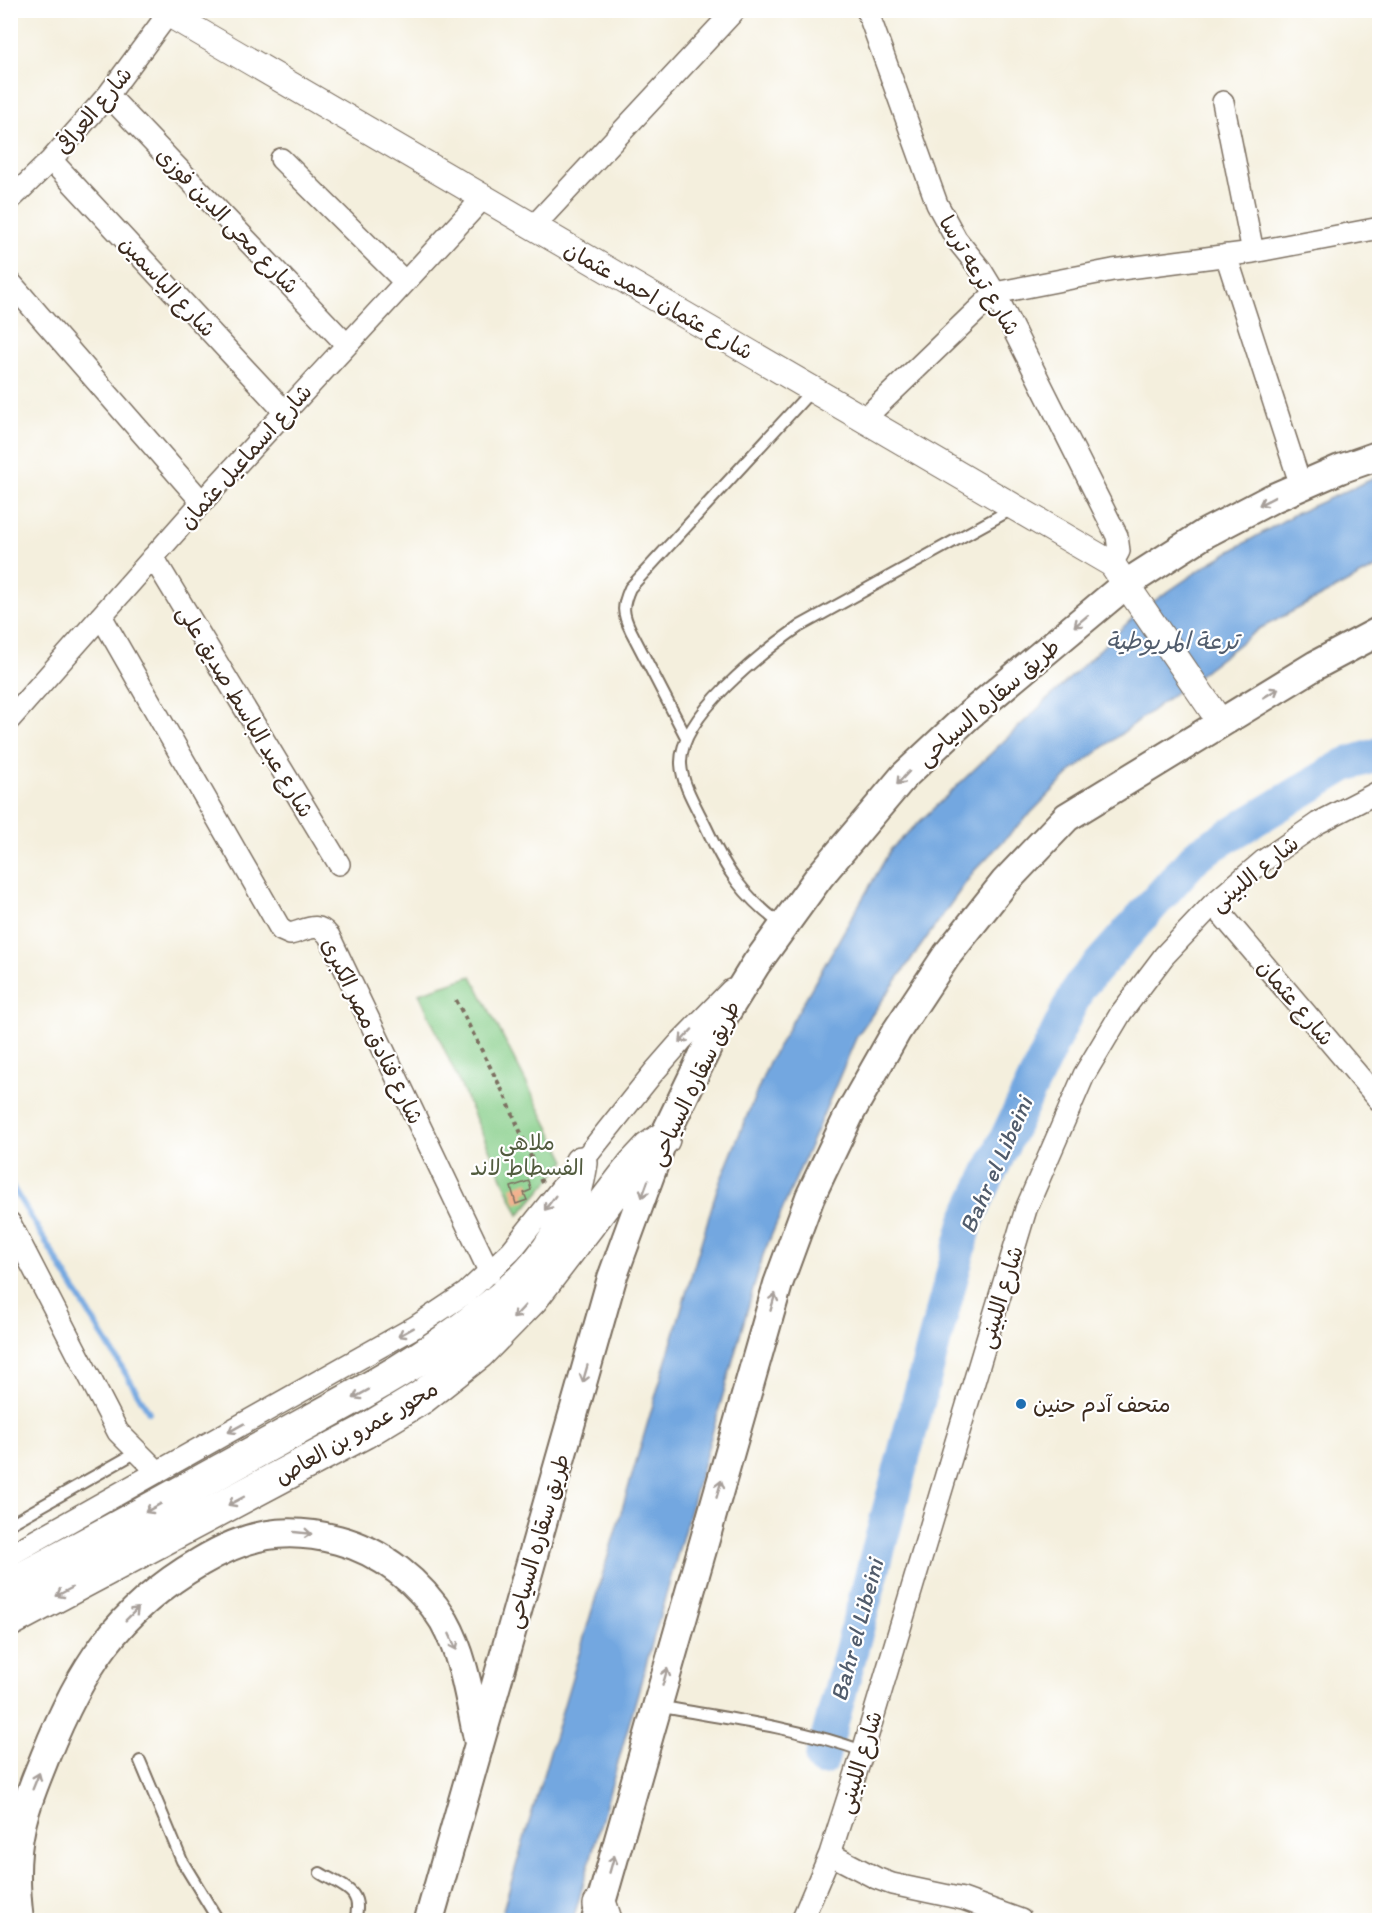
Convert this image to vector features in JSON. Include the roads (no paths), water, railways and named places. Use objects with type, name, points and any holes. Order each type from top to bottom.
[{"type":"main road","name":"طريق سقاره السياحى","points":[[429,1920],[612,1278],[663,1139],[717,1027],[756,964],[819,877],[876,808],[935,745],[1126,584],[1204,534],[1271,499],[1380,455]]},
{"type":"main road","points":[[600,1915],[777,1284],[810,1197],[835,1144],[896,1032],[947,955],[998,891],[1067,817],[1215,715],[1380,631]]},
{"type":"main road","name":"محور عمرو بن العاص","points":[[10,1620],[364,1432],[429,1392],[479,1352],[531,1299],[634,1165],[663,1139]]},
{"type":"main road","points":[[10,1585],[363,1393],[433,1350],[466,1326],[530,1273],[555,1241],[572,1203],[581,1163]]},
{"type":"main road","points":[[19,1920],[15,1889],[16,1857],[21,1826],[30,1795],[61,1718],[87,1669],[120,1625],[161,1587],[208,1558],[250,1539],[289,1532],[320,1535],[350,1543],[378,1556],[403,1574],[437,1612],[457,1649],[480,1746]]},
{"type":"street","points":[[533,227],[735,10]]},
{"type":"street","name":"شارع ترعه ترسا","points":[[867,10],[937,204],[956,239],[981,270],[995,293],[1117,536],[1126,584]]},
{"type":"street","name":"شارع عثمان احمد عثمان","points":[[167,12],[1015,507],[1126,584]]},
{"type":"street","name":"شارع العراقى","points":[[10,200],[51,160],[108,95],[167,12]]},
{"type":"street","name":"شارع محى الدين فوزى","points":[[108,95],[347,345]]},
{"type":"street","points":[[1223,102],[1253,252]]},
{"type":"street","points":[[281,159],[405,282]]},
{"type":"street","name":"شارع الياسمين","points":[[51,160],[285,412]]},
{"type":"street","name":"شارع اسماعيل عثمان","points":[[10,719],[202,502],[483,198]]},
{"type":"street","points":[[864,419],[995,293],[1113,270],[1253,252],[1380,228]]},
{"type":"street","points":[[1226,255],[1301,486]]},
{"type":"street","points":[[10,282],[202,502]]},
{"type":"street","name":"شارع عبد الباسط صديق على","points":[[153,558],[339,864]]},
{"type":"street","points":[[1126,584],[1215,715]]},
{"type":"street","name":"شارع فنادق مصر الكبرى","points":[[101,616],[279,926],[285,933],[290,934],[320,927],[329,936],[489,1273]]},
{"type":"street","name":"شارع اللبينى","points":[[802,1920],[830,1854],[856,1748],[1026,1209],[1084,1075],[1120,1013],[1164,956],[1213,904],[1263,861],[1309,829],[1379,793]]},
{"type":"street","name":"شارع عثمان","points":[[1213,904],[1380,1101]]},
{"type":"street","points":[[10,1555],[415,1327],[450,1305],[489,1273],[518,1244],[681,1041],[756,964]]},
{"type":"street","points":[[10,1223],[118,1432],[158,1472]]},
{"type":"street","points":[[830,1854],[892,1884],[963,1899],[1021,1920]]},
{"type":"lane","points":[[686,737],[624,617],[624,602],[630,588],[812,389]]},
{"type":"lane","points":[[783,927],[745,894],[719,856],[685,781],[681,766],[681,751],[686,737],[712,703],[749,664],[800,626],[1015,507]]},
{"type":"lane","points":[[10,1524],[137,1452]]},
{"type":"lane","points":[[657,1706],[777,1729],[856,1748]]},
{"type":"lane","points":[[140,1761],[182,1861],[218,1920]]},
{"type":"lane","points":[[320,1873],[355,1895],[359,1907],[355,1920]]},
{"type":"water","name":"ترعة المريوطية","points":[[1379,476],[1379,566],[1259,629],[1071,772],[974,871],[857,1036],[763,1255],[573,1920],[500,1920],[717,1189],[769,1062],[891,849],[1141,610],[1210,563],[1293,515]]},
{"type":"waterway","name":"Bahr el Libeini","points":[[822,1759],[967,1220],[1079,987],[1198,854],[1345,765],[1380,754]]},
{"type":"waterway","points":[[10,1183],[149,1412]]},
{"type":"place","name":"متحف آدم حنين","points":[[1021,1404]]},
{"type":"park label","name":"ملاهي الفسطاط لاند","points":[[527,1154]]}]
